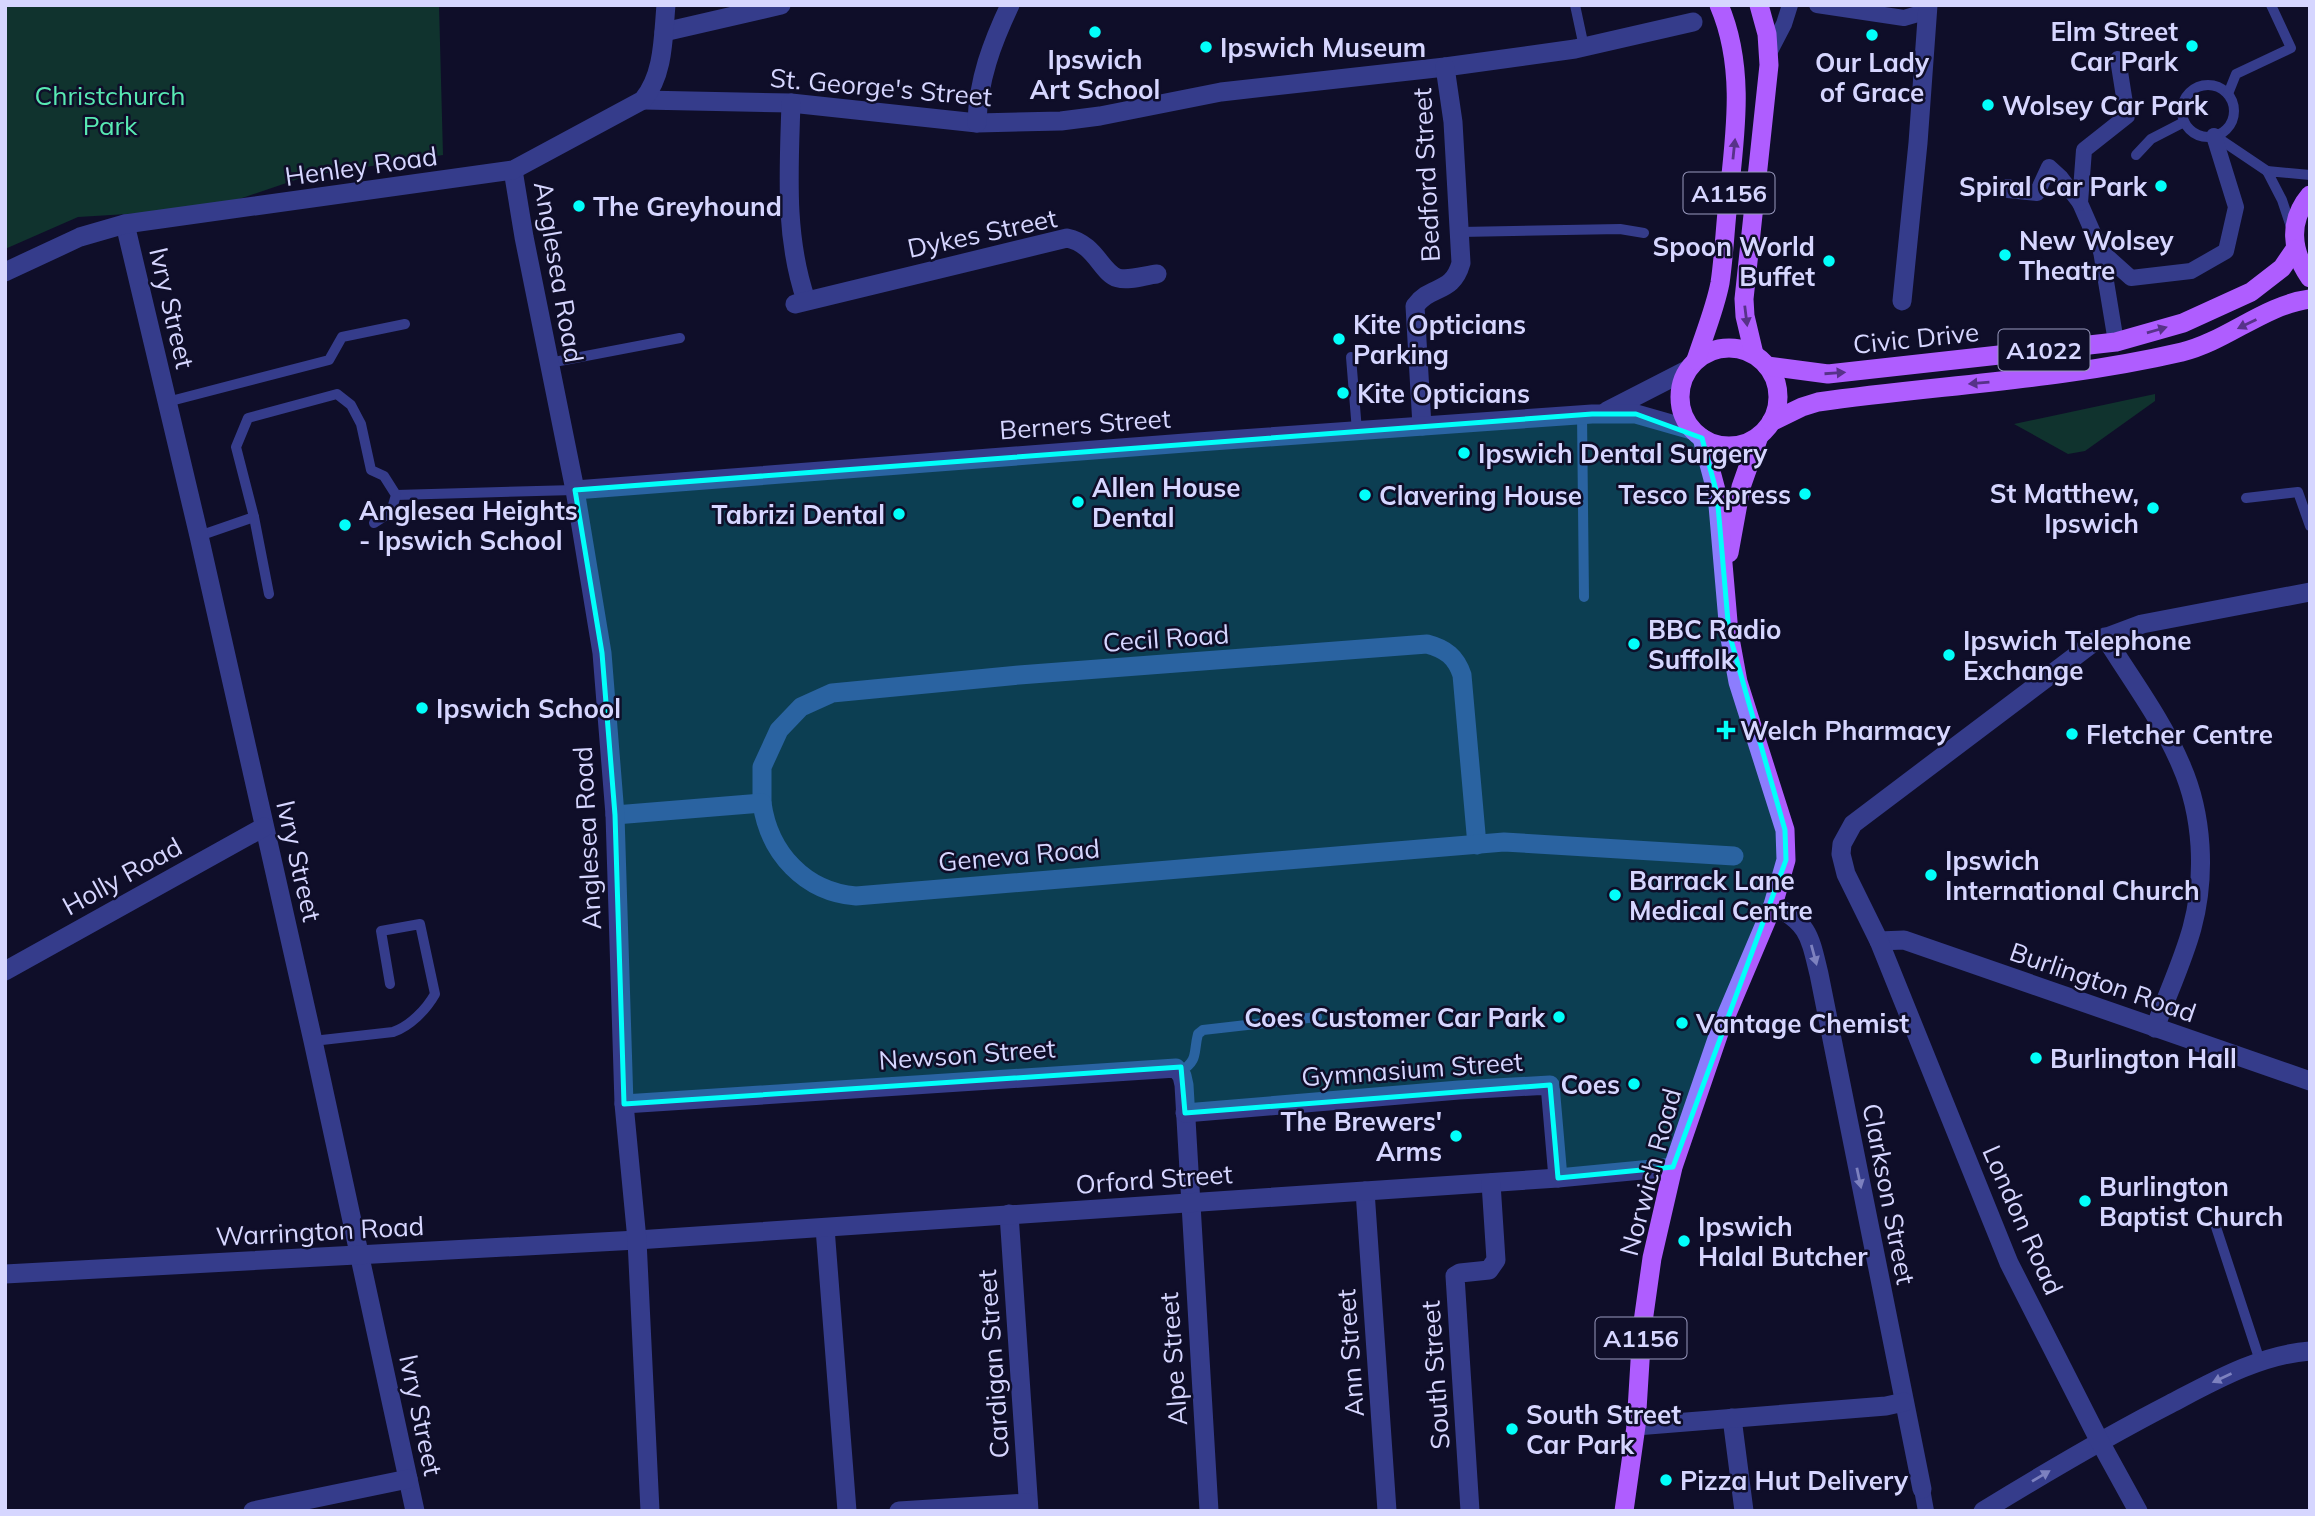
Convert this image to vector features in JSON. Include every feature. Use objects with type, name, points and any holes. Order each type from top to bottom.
[{"type":"main road","name":"A1156","points":[[1759,5],[1769,53],[1744,299],[1745,316],[1760,360]]},
{"type":"main road","name":"A1156","points":[[1691,365],[1711,316],[1720,283],[1737,118],[1734,59],[1723,14]]},
{"type":"main road","name":"Civic Drive","points":[[1760,360],[1828,374],[2116,342],[2183,323],[2251,292],[2274,276],[2294,241],[2296,217],[2310,195]]},
{"type":"main road","points":[[2294,241],[2300,265],[2310,278]]},
{"type":"main road","name":"Civic Drive","points":[[1765,429],[1802,407],[1818,402],[1956,384],[2048,376],[2118,366],[2186,351],[2287,304],[2310,299]]},
{"type":"main road","points":[[1724,347],[1739,348],[1760,360],[1775,379],[1778,393],[1777,408],[1765,429],[1741,487],[1724,579],[1717,494],[1697,434],[1681,407],[1679,394],[1691,365],[1709,352],[1724,347]]},
{"type":"main road","points":[[1697,434],[1727,446],[1744,444],[1765,429]]},
{"type":"main road","name":"Norwich Road","points":[[1624,1511],[1636,1426],[1643,1318],[1652,1258],[1673,1167],[1720,1030],[1773,905],[1786,860],[1782,821],[1738,682],[1729,633],[1724,579]]},
{"type":"street","points":[[643,100],[657,74],[666,5]]},
{"type":"street","points":[[664,32],[781,5]]},
{"type":"street","points":[[977,123],[982,77],[1010,5]]},
{"type":"street","points":[[1769,53],[1784,24],[1790,5]]},
{"type":"street","points":[[1817,5],[1903,18],[1928,8],[1902,301]]},
{"type":"street","name":"St. George's Street","points":[[643,100],[791,103],[977,123],[1061,121],[1221,92],[1584,47],[1693,22]]},
{"type":"street","points":[[2080,203],[2084,150],[2127,116],[2118,59]]},
{"type":"street","name":"Bedford Street","points":[[1422,426],[1415,306],[1424,296],[1452,282],[1457,277],[1461,263],[1453,122],[1445,66]]},
{"type":"street","name":"Henley Road","points":[[5,272],[80,237],[125,224],[513,170],[643,100]]},
{"type":"street","name":"Dykes Street","points":[[791,103],[790,220],[801,302],[1067,238],[1088,247],[1111,274],[1119,278],[1157,274]]},
{"type":"street","points":[[2101,251],[2131,278],[2191,271],[2226,251],[2236,206],[2214,136]]},
{"type":"street","points":[[2008,187],[2008,190],[2037,193],[2049,167],[2080,203],[2101,251],[2116,342]]},
{"type":"street","name":"Anglesea Road","points":[[513,170],[575,491],[602,653],[615,815],[624,1104],[637,1240],[650,1511]]},
{"type":"street","name":"Ivry Street","points":[[125,224],[199,536],[313,1041],[415,1511]]},
{"type":"street","name":"Berners Street","points":[[1591,415],[1632,400],[1691,365]]},
{"type":"street","name":"Berners Street","points":[[575,491],[1591,415],[1636,414],[1697,434]]},
{"type":"street","name":"London Road","points":[[2138,1511],[2010,1263],[1878,941],[1842,862],[1842,844],[1853,824],[2094,642],[2142,624],[2310,592]]},
{"type":"street","points":[[2105,637],[2165,732],[2182,767],[2195,810],[2200,852],[2199,894],[2192,928],[2155,1028]]},
{"type":"street","name":"Cecil Road","points":[[762,803],[762,767],[779,730],[801,707],[818,697],[832,693],[1019,675],[1427,644],[1448,652],[1457,661],[1462,675],[1477,845]]},
{"type":"street","points":[[615,815],[762,803]]},
{"type":"street","name":"Geneva Road","points":[[762,803],[769,832],[785,859],[797,871],[823,889],[856,896],[1504,842],[1734,856]]},
{"type":"street","name":"Holly Road","points":[[5,971],[264,827]]},
{"type":"street","name":"Clarkson Street","points":[[1773,905],[1798,920],[1806,930],[1814,953],[1926,1511]]},
{"type":"street","name":"Burlington Road","points":[[1878,941],[1904,940],[2310,1081]]},
{"type":"street","name":"Newson Street","points":[[624,1104],[1170,1068],[1180,1072]]},
{"type":"street","points":[[1180,1072],[1184,1085],[1189,1203]]},
{"type":"street","name":"Gymnasium Street","points":[[1185,1113],[1446,1090],[1550,1085],[1558,1178]]},
{"type":"street","name":"Orford Street","points":[[637,1240],[1491,1183],[1673,1167]]},
{"type":"street","name":"South Street","points":[[1470,1511],[1455,1279],[1460,1273],[1489,1270],[1496,1261],[1491,1183]]},
{"type":"street","name":"Ann Street","points":[[1365,1191],[1387,1511]]},
{"type":"street","name":"Alpe Street","points":[[1189,1203],[1209,1511]]},
{"type":"street","name":"Cardigan Street","points":[[1009,1214],[1028,1507]]},
{"type":"street","points":[[824,1228],[847,1511]]},
{"type":"street","name":"Warrington Road","points":[[5,1274],[637,1240]]},
{"type":"street","points":[[1983,1511],[2099,1440],[2201,1388],[2260,1361],[2310,1351]]},
{"type":"street","points":[[1636,1426],[1886,1406],[1904,1402]]},
{"type":"street","points":[[1732,1418],[1744,1511]]},
{"type":"street","points":[[253,1511],[408,1479]]},
{"type":"street","points":[[899,1511],[1028,1507]]},
{"type":"lane","points":[[1575,5],[1584,47]]},
{"type":"lane","points":[[2228,94],[2236,74],[2291,48],[2271,5]]},
{"type":"lane","points":[[2214,136],[2222,132],[2234,110],[2228,94],[2216,86],[2208,85],[2194,89],[2182,106],[2184,122],[2197,134],[2214,136],[2267,171],[2310,175]]},
{"type":"lane","points":[[2136,155],[2151,139],[2184,122]]},
{"type":"lane","points":[[2267,171],[2282,200],[2294,241]]},
{"type":"lane","points":[[1460,232],[1620,229],[1644,233]]},
{"type":"lane","points":[[167,402],[329,360],[342,337],[405,324]]},
{"type":"lane","points":[[549,363],[680,338]]},
{"type":"lane","points":[[1351,357],[1357,431]]},
{"type":"lane","points":[[269,594],[254,517],[236,447],[248,418],[337,394],[351,405],[361,424],[371,471],[384,476],[396,495],[391,512],[374,523]]},
{"type":"lane","points":[[1584,597],[1591,415]]},
{"type":"lane","points":[[396,495],[575,491]]},
{"type":"lane","points":[[2245,498],[2298,492],[2310,526]]},
{"type":"lane","points":[[199,536],[254,517]]},
{"type":"lane","points":[[313,1041],[393,1032],[405,1028],[428,1006],[435,994],[420,924],[381,931],[390,984]]},
{"type":"lane","points":[[1180,1072],[1191,1065],[1198,1034],[1203,1030],[1317,1017]]},
{"type":"lane","points":[[2215,1224],[2260,1361]]},
{"type":"highlighted area","points":[[1592,414],[1636,414],[1702,438],[1717,494],[1729,633],[1785,830],[1786,860],[1673,1167],[1558,1178],[1550,1085],[1185,1113],[1181,1067],[624,1104],[615,815],[602,653],[575,490]]},
{"type":"green space","name":"Christchurch Park","points":[[5,5],[439,5],[443,155],[307,176],[210,209],[78,217],[5,249]]},
{"type":"green space","points":[[2155,394],[2155,401],[2085,451],[2068,454],[2014,424]]},
{"type":"place","name":"Ipswich Art School","points":[[1095,32]]},
{"type":"place","name":"Our Lady of Grace","points":[[1872,35]]},
{"type":"place","name":"Elm Street Car Park","points":[[2192,46]]},
{"type":"place","name":"Ipswich Museum","points":[[1206,47]]},
{"type":"place","name":"Wolsey Car Park","points":[[1988,105]]},
{"type":"place","name":"Spiral Car Park","points":[[2161,186]]},
{"type":"place","name":"The Greyhound","points":[[579,206]]},
{"type":"place","name":"New Wolsey Theatre","points":[[2005,255]]},
{"type":"place","name":"Spoon World Buffet","points":[[1829,261]]},
{"type":"place","name":"Kite Opticians Parking","points":[[1339,339]]},
{"type":"place","name":"Kite Opticians","points":[[1343,393]]},
{"type":"place","name":"Ipswich Dental Surgery","points":[[1464,453]]},
{"type":"place","name":"Tesco Express","points":[[1805,494]]},
{"type":"place","name":"Clavering House","points":[[1365,495]]},
{"type":"place","name":"Allen House Dental","points":[[1078,502]]},
{"type":"place","name":"St Matthew, Ipswich","points":[[2153,508]]},
{"type":"place","name":"Tabrizi Dental","points":[[899,514]]},
{"type":"place","name":"Anglesea Heights - Ipswich School","points":[[345,525]]},
{"type":"place","name":"BBC Radio Suffolk","points":[[1634,644]]},
{"type":"place","name":"Ipswich Telephone Exchange","points":[[1949,655]]},
{"type":"place","name":"Ipswich School","points":[[422,708]]},
{"type":"place","name":"Welch Pharmacy","points":[[1726,730]]},
{"type":"place","name":"Fletcher Centre","points":[[2072,734]]},
{"type":"place","name":"Ipswich International Church","points":[[1931,875]]},
{"type":"place","name":"Barrack Lane Medical Centre","points":[[1615,895]]},
{"type":"place","name":"Coes Customer Car Park","points":[[1559,1017]]},
{"type":"place","name":"Vantage Chemist","points":[[1682,1023]]},
{"type":"place","name":"Burlington Hall","points":[[2036,1058]]},
{"type":"place","name":"Coes","points":[[1634,1084]]},
{"type":"place","name":"The Brewers' Arms","points":[[1456,1136]]},
{"type":"place","name":"Burlington Baptist Church","points":[[2085,1201]]},
{"type":"place","name":"Ipswich Halal Butcher","points":[[1684,1241]]},
{"type":"place","name":"South Street Car Park","points":[[1512,1429]]},
{"type":"place","name":"Pizza Hut Delivery","points":[[1666,1480]]}]
